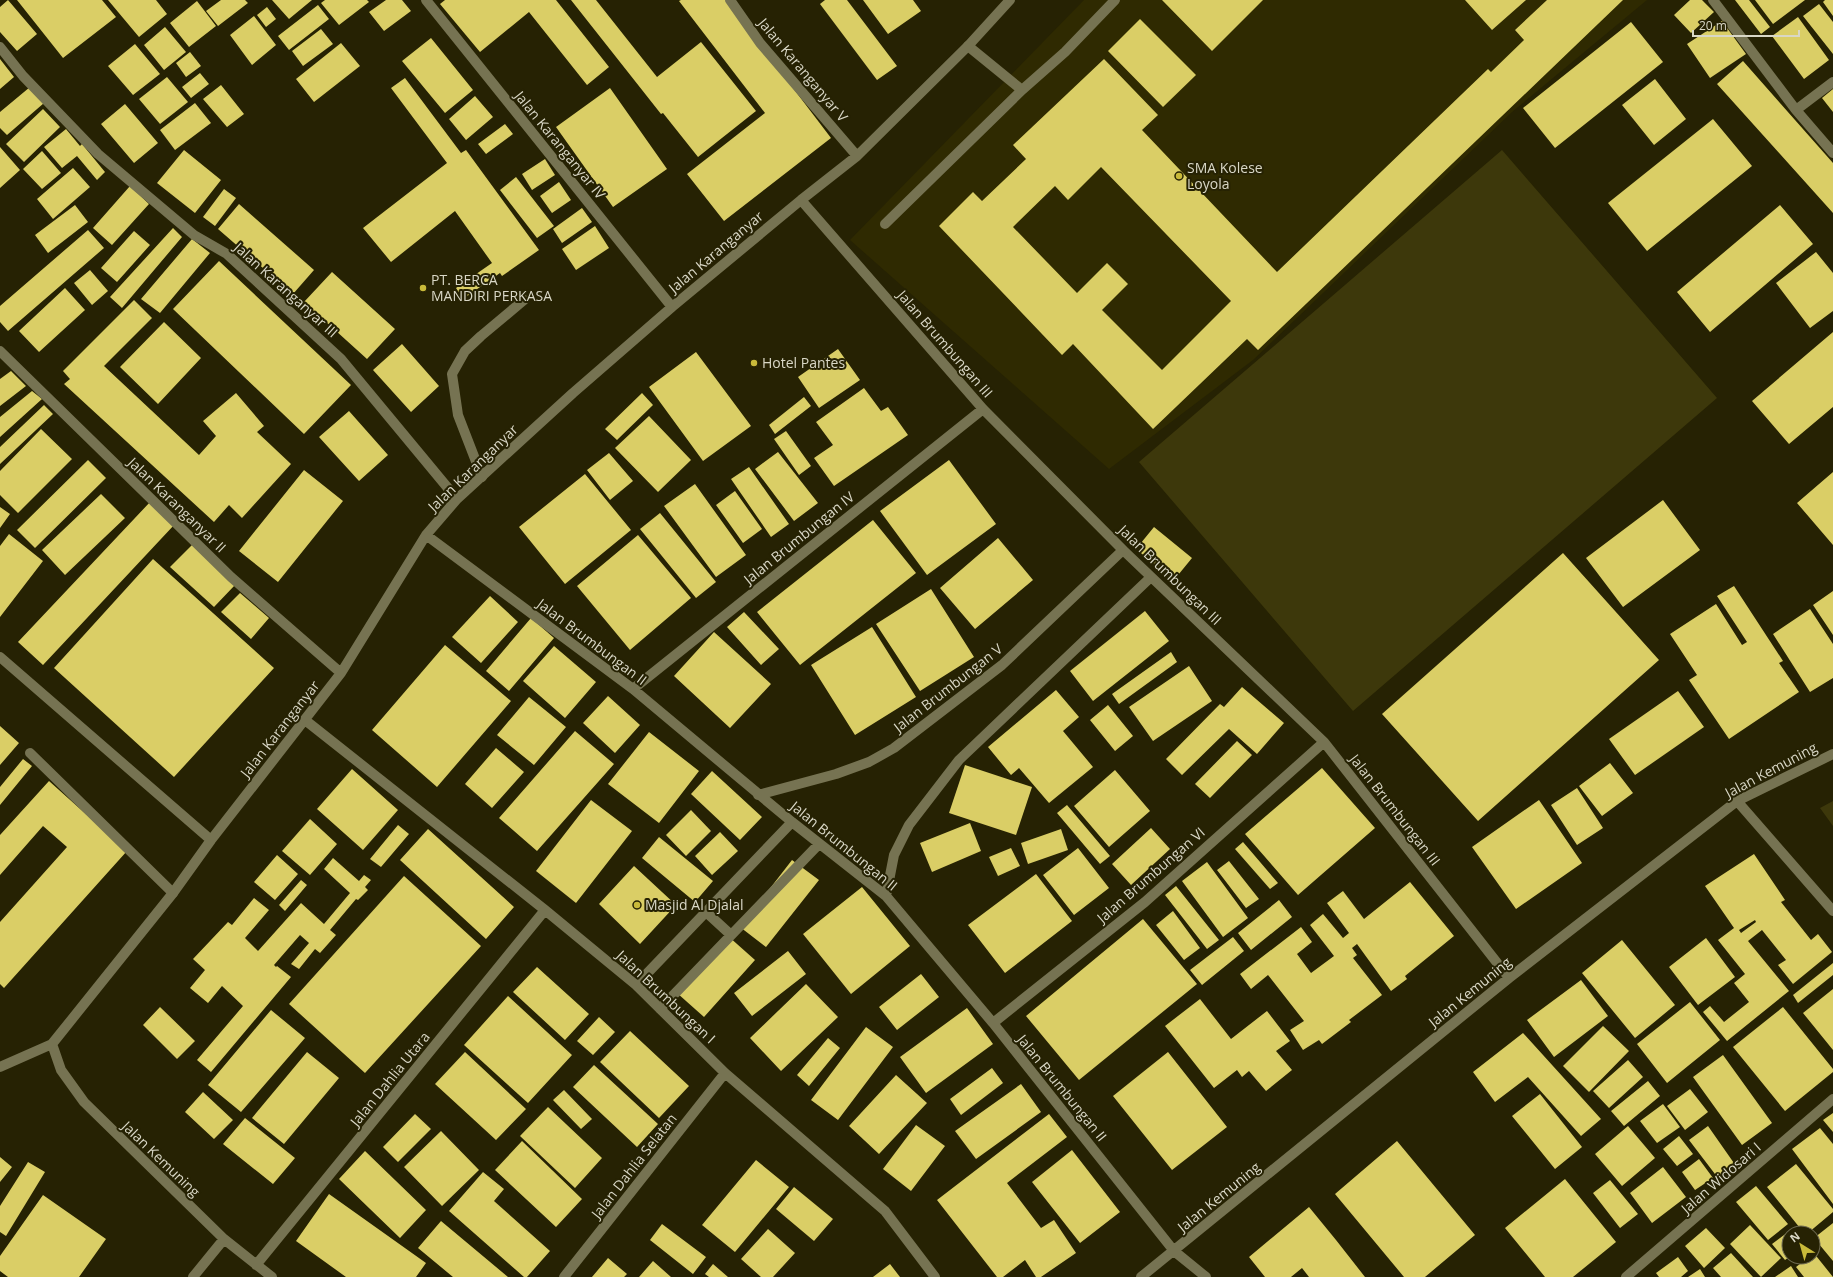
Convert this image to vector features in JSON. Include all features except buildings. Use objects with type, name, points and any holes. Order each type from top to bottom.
[{"type":"street","name":"Jalan Karanganyar IV","points":[[426,0],[672,307]]},
{"type":"street","name":"Jalan Karanganyar V","points":[[730,0],[760,43],[857,156]]},
{"type":"street","name":"Jalan Karanganyar","points":[[52,1044],[174,893],[212,840],[341,673],[426,535],[457,499],[573,393],[672,307],[801,200],[857,156],[968,46],[1010,0]]},
{"type":"street","points":[[885,224],[1022,90],[1065,52],[1115,0]]},
{"type":"street","points":[[1713,0],[1796,110],[1833,153]]},
{"type":"street","points":[[968,46],[1022,90]]},
{"type":"street","name":"Jalan Karanganyar III","points":[[0,47],[23,76],[98,154],[194,235],[227,254],[341,359],[457,499]]},
{"type":"street","points":[[1796,110],[1833,82]]},
{"type":"street","name":"Jalan Brumbungan III","points":[[801,200],[983,409],[1123,550],[1324,742],[1509,978]]},
{"type":"street","points":[[482,477],[458,415],[452,374],[465,351],[524,300]]},
{"type":"street","name":"Jalan Karanganyar II","points":[[0,351],[231,577],[341,673]]},
{"type":"street","name":"Jalan Brumbungan IV","points":[[633,689],[983,409]]},
{"type":"street","name":"Jalan Brumbungan II","points":[[426,535],[633,689],[758,795],[886,896],[992,1023],[1174,1251],[1206,1277]]},
{"type":"street","name":"Jalan Brumbungan V","points":[[758,795],[836,774],[869,762],[894,748],[1002,665],[1123,550]]},
{"type":"street","points":[[886,896],[894,855],[909,825],[959,760],[1151,577]]},
{"type":"street","points":[[0,657],[212,840]]},
{"type":"street","name":"Jalan Brumbungan I","points":[[305,720],[545,910],[636,985],[725,1073],[885,1211],[935,1277]]},
{"type":"street","name":"Jalan Brumbungan VI","points":[[992,1023],[1144,902],[1324,742]]},
{"type":"street","points":[[30,753],[174,893]]},
{"type":"street","name":"Jalan Kemuning","points":[[1141,1277],[1509,978],[1737,801],[1833,754]]},
{"type":"street","points":[[1737,801],[1833,911]]},
{"type":"street","points":[[636,985],[792,822]]},
{"type":"street","points":[[660,1009],[820,844]]},
{"type":"street","name":"Jalan Dahlia Utara","points":[[256,1265],[545,910]]},
{"type":"street","points":[[706,912],[731,935]]},
{"type":"street","points":[[0,1067],[52,1044]]},
{"type":"street","name":"Jalan Kemuning","points":[[52,1044],[62,1070],[84,1102],[224,1240],[272,1277]]},
{"type":"street","name":"Jalan Dahlia Selatan","points":[[564,1277],[725,1073]]},
{"type":"street","name":"Jalan Widosari I","points":[[1626,1277],[1833,1099]]},
{"type":"street","points":[[193,1277],[224,1240]]},
{"type":"shaded area","name":"SMA Kolese Loyola","points":[[1084,0],[1647,0],[1512,112],[1253,360],[1109,469],[850,240]]},
{"type":"shaded area","points":[[1502,150],[1717,398],[1353,711],[1139,462]]},
{"type":"shaded area","points":[[1833,801],[1833,826],[1820,808]]},
{"type":"place","name":"SMA Kolese Loyola","points":[[1179,176]]},
{"type":"place","name":"PT. BERCA MANDIRI PERKASA","points":[[423,288]]},
{"type":"place","name":"Hotel Pantes","points":[[754,363]]},
{"type":"place","name":"Masjid Al Djalal","points":[[637,905]]}]
